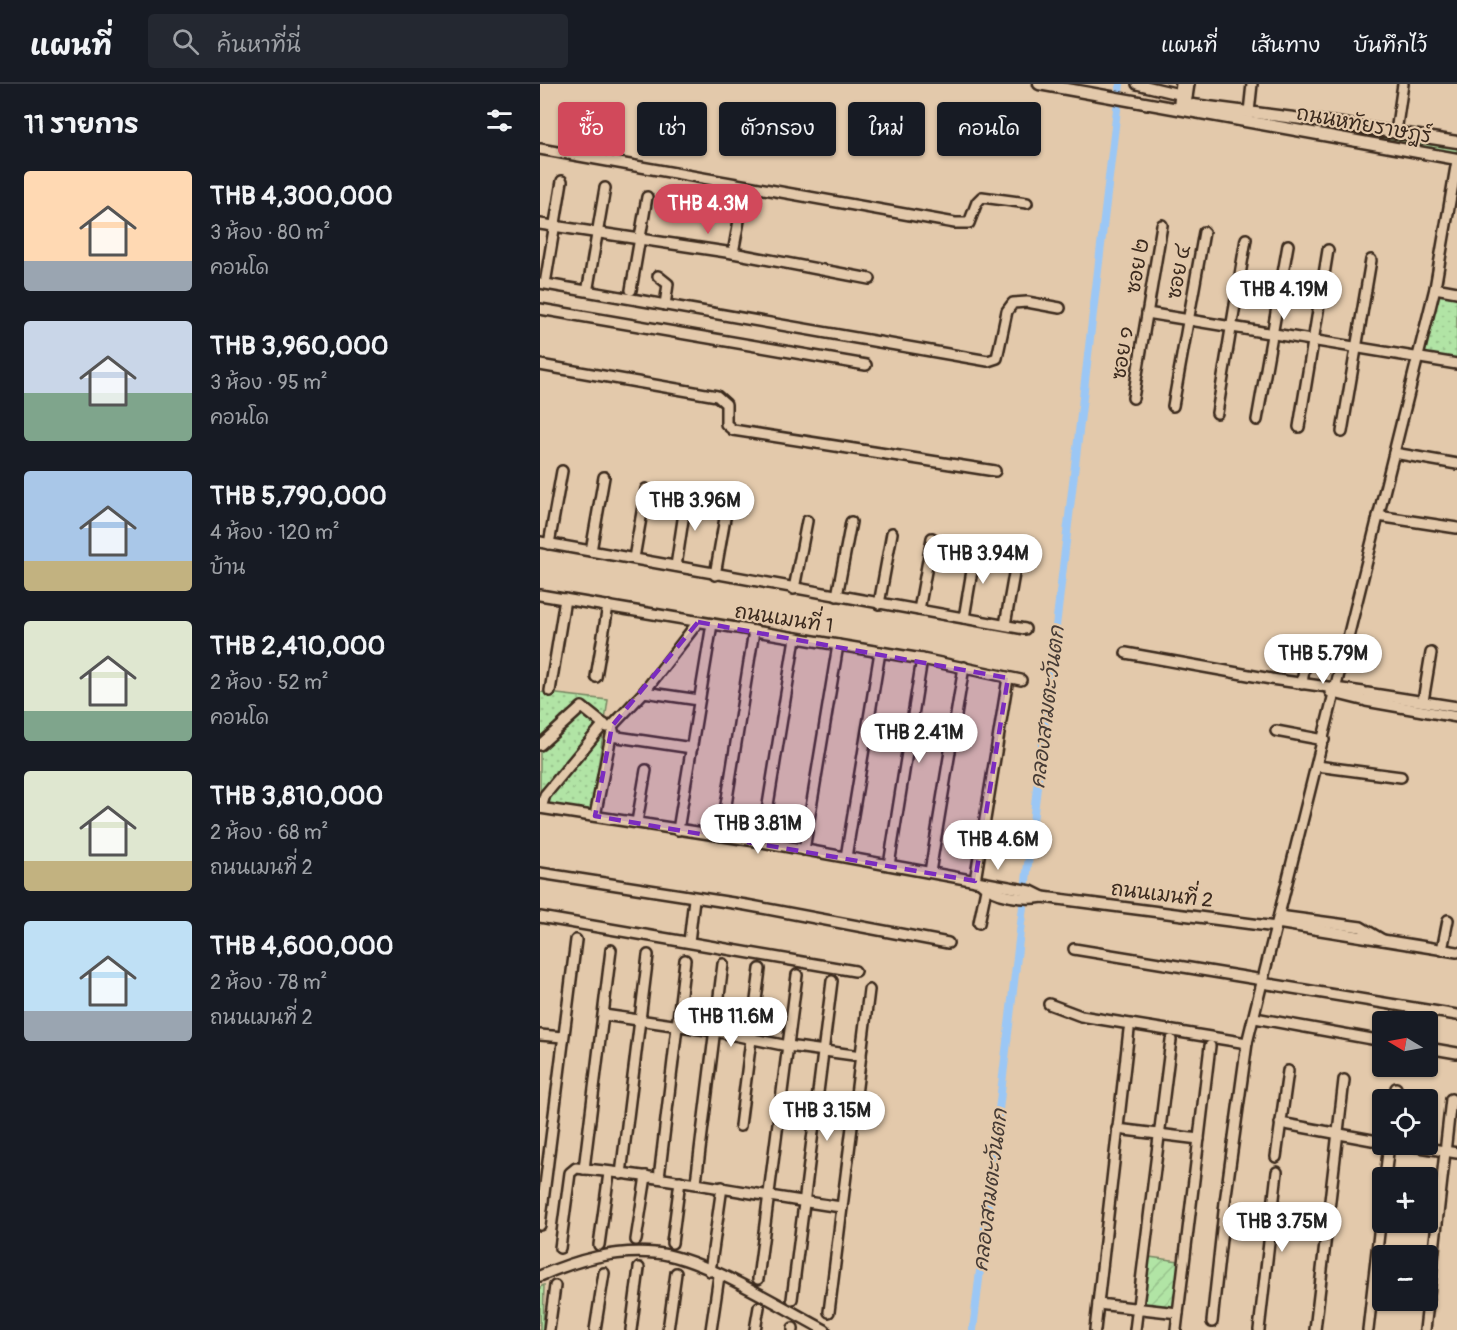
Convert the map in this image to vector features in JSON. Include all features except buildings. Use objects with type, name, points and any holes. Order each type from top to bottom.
[{"type":"main road","name":"ถนนหทัยราษฎร์","points":[[1039,84],[1085,88],[1096,93],[1124,98],[1132,96],[1153,102],[1457,160]]},
{"type":"main road","name":"ถนนหทัยราษฎร์","points":[[1153,102],[1183,99],[1249,112],[1457,142]]},
{"type":"street","points":[[1137,84],[1183,99]]},
{"type":"street","points":[[1181,84],[1183,99]]},
{"type":"street","points":[[1183,99],[1189,84]]},
{"type":"street","points":[[1249,112],[1252,84]]},
{"type":"street","points":[[1396,132],[1403,84]]},
{"type":"street","points":[[540,149],[955,223],[969,223],[977,202],[982,197],[1027,203]]},
{"type":"street","points":[[1212,1322],[1224,1202],[1247,1043],[1435,288],[1457,160]]},
{"type":"street","points":[[562,181],[543,281],[665,305],[988,361],[997,358],[1007,311],[1013,303],[1060,308]]},
{"type":"street","points":[[588,287],[605,188]]},
{"type":"street","points":[[631,290],[648,197]]},
{"type":"street","points":[[733,253],[740,215]]},
{"type":"street","points":[[540,224],[733,253],[870,279]]},
{"type":"street","name":"ซอย ๒","points":[[1147,313],[1162,225]]},
{"type":"street","name":"ซอย ๔","points":[[1173,406],[1204,232]]},
{"type":"street","points":[[1217,413],[1246,239]]},
{"type":"street","points":[[1257,420],[1287,245]]},
{"type":"street","points":[[1299,427],[1328,250]]},
{"type":"street","points":[[1342,432],[1371,260]]},
{"type":"street","points":[[658,276],[668,284],[665,305]]},
{"type":"street","points":[[1435,288],[1457,292]]},
{"type":"street","points":[[540,309],[866,365]]},
{"type":"street","points":[[1147,313],[1457,364]]},
{"type":"street","name":"ซอย ๑","points":[[1133,398],[1147,313]]},
{"type":"street","points":[[540,365],[717,396],[726,404],[726,424],[733,430],[995,471]]},
{"type":"street","points":[[1394,453],[1457,464]]},
{"type":"street","points":[[562,471],[545,543],[1025,629]]},
{"type":"street","points":[[591,550],[604,477]]},
{"type":"street","points":[[634,558],[646,489]]},
{"type":"street","points":[[676,566],[687,493]]},
{"type":"street","points":[[715,575],[728,501]]},
{"type":"street","points":[[1378,516],[1457,528]]},
{"type":"street","points":[[794,589],[807,521]]},
{"type":"street","points":[[837,596],[851,522]]},
{"type":"street","points":[[879,604],[892,533]]},
{"type":"street","points":[[919,610],[932,538]]},
{"type":"street","points":[[964,618],[976,547]]},
{"type":"street","points":[[1005,625],[1018,551]]},
{"type":"street","name":"ถนนเมนที่ 1","points":[[540,595],[922,659],[1021,680]]},
{"type":"street","points":[[550,691],[565,599]]},
{"type":"street","points":[[596,677],[608,606]]},
{"type":"street","points":[[541,808],[545,795],[610,730],[644,692],[698,622]]},
{"type":"street","points":[[678,830],[712,624]]},
{"type":"street","points":[[721,836],[754,631]]},
{"type":"street","points":[[762,843],[795,638]]},
{"type":"street","points":[[804,850],[838,645]]},
{"type":"street","points":[[846,857],[880,652]]},
{"type":"street","points":[[1126,653],[1320,687],[1457,717]]},
{"type":"street","points":[[1423,701],[1431,653]]},
{"type":"street","points":[[1302,684],[1304,669],[1315,657]]},
{"type":"street","points":[[889,865],[922,659]]},
{"type":"street","points":[[930,872],[964,667]]},
{"type":"street","points":[[979,923],[1008,678]]},
{"type":"street","points":[[644,692],[699,700]]},
{"type":"street","points":[[1365,696],[1423,701],[1457,707]]},
{"type":"street","points":[[540,745],[582,707],[610,730],[692,748]]},
{"type":"street","points":[[595,816],[610,730]]},
{"type":"street","points":[[1276,731],[1323,741]]},
{"type":"street","points":[[1317,766],[1401,777]]},
{"type":"street","points":[[637,822],[646,770]]},
{"type":"street","name":"ถนนเมนที่ 2","points":[[541,808],[846,857],[930,872],[1043,897],[1277,922],[1361,927],[1385,941],[1457,952]]},
{"type":"street","points":[[540,873],[746,906],[948,943]]},
{"type":"street","points":[[688,942],[693,899]]},
{"type":"street","points":[[540,917],[855,971]]},
{"type":"street","points":[[1442,950],[1448,920]]},
{"type":"street","points":[[540,1225],[576,940]]},
{"type":"street","points":[[1074,949],[1457,1015]]},
{"type":"street","points":[[584,1169],[611,950]]},
{"type":"street","points":[[621,1174],[648,955]]},
{"type":"street","points":[[659,1178],[685,960]]},
{"type":"street","points":[[696,1182],[723,964]]},
{"type":"street","points":[[740,1126],[759,969]]},
{"type":"street","points":[[758,1279],[796,975]]},
{"type":"street","points":[[792,1299],[832,981]]},
{"type":"street","points":[[829,1312],[869,990]]},
{"type":"street","points":[[1049,1004],[1089,1018],[1247,1043]]},
{"type":"street","points":[[604,1015],[861,1056]]},
{"type":"street","points":[[1255,1018],[1372,1039]]},
{"type":"street","points":[[1095,1330],[1129,1030]]},
{"type":"street","points":[[540,1035],[563,1037]]},
{"type":"street","points":[[1136,1330],[1171,1040]]},
{"type":"street","points":[[1176,1330],[1210,1046]]},
{"type":"street","points":[[1438,1050],[1457,1053]]},
{"type":"street","points":[[1276,1157],[1288,1071]]},
{"type":"street","points":[[1315,1330],[1344,1080]]},
{"type":"street","points":[[1425,1330],[1450,1099]]},
{"type":"street","points":[[1281,1123],[1372,1140]]},
{"type":"street","points":[[1117,1129],[1199,1139]]},
{"type":"street","points":[[1438,1150],[1457,1153]]},
{"type":"street","points":[[560,1248],[570,1173],[576,1168],[696,1182],[768,1197],[842,1207]]},
{"type":"street","points":[[1259,1330],[1277,1172]]},
{"type":"street","points":[[599,1245],[609,1173]]},
{"type":"street","points":[[636,1240],[646,1176]]},
{"type":"street","points":[[672,1243],[680,1181]]},
{"type":"street","points":[[710,1271],[722,1187]]},
{"type":"street","points":[[1368,1330],[1379,1233]]},
{"type":"street","points":[[540,1276],[592,1258],[630,1252],[658,1253],[694,1262],[825,1330]]},
{"type":"street","points":[[631,1330],[639,1268]]},
{"type":"street","points":[[595,1330],[604,1273]]},
{"type":"street","points":[[668,1330],[676,1273]]},
{"type":"street","points":[[711,1330],[723,1278]]},
{"type":"street","points":[[549,1330],[555,1286]]},
{"type":"street","points":[[1098,1304],[1178,1313]]},
{"type":"street","points":[[755,1330],[759,1307]]},
{"type":"highlighted area","points":[[698,622],[1008,678],[975,881],[595,816],[612,726]]},
{"type":"green space","points":[[1304,125],[1457,146],[1457,155],[1304,127]]},
{"type":"green space","points":[[1435,291],[1457,294],[1457,365],[1420,358]]},
{"type":"green space","points":[[540,692],[608,700],[591,816],[540,808]]},
{"type":"green space","points":[[1149,1257],[1179,1261],[1174,1307],[1143,1304]]},
{"type":"green space","points":[[544,1285],[543,1330],[540,1330],[540,1287]]},
{"type":"waterway","name":"คลองสามตะวันตก","points":[[973,1330],[1120,84]]}]
